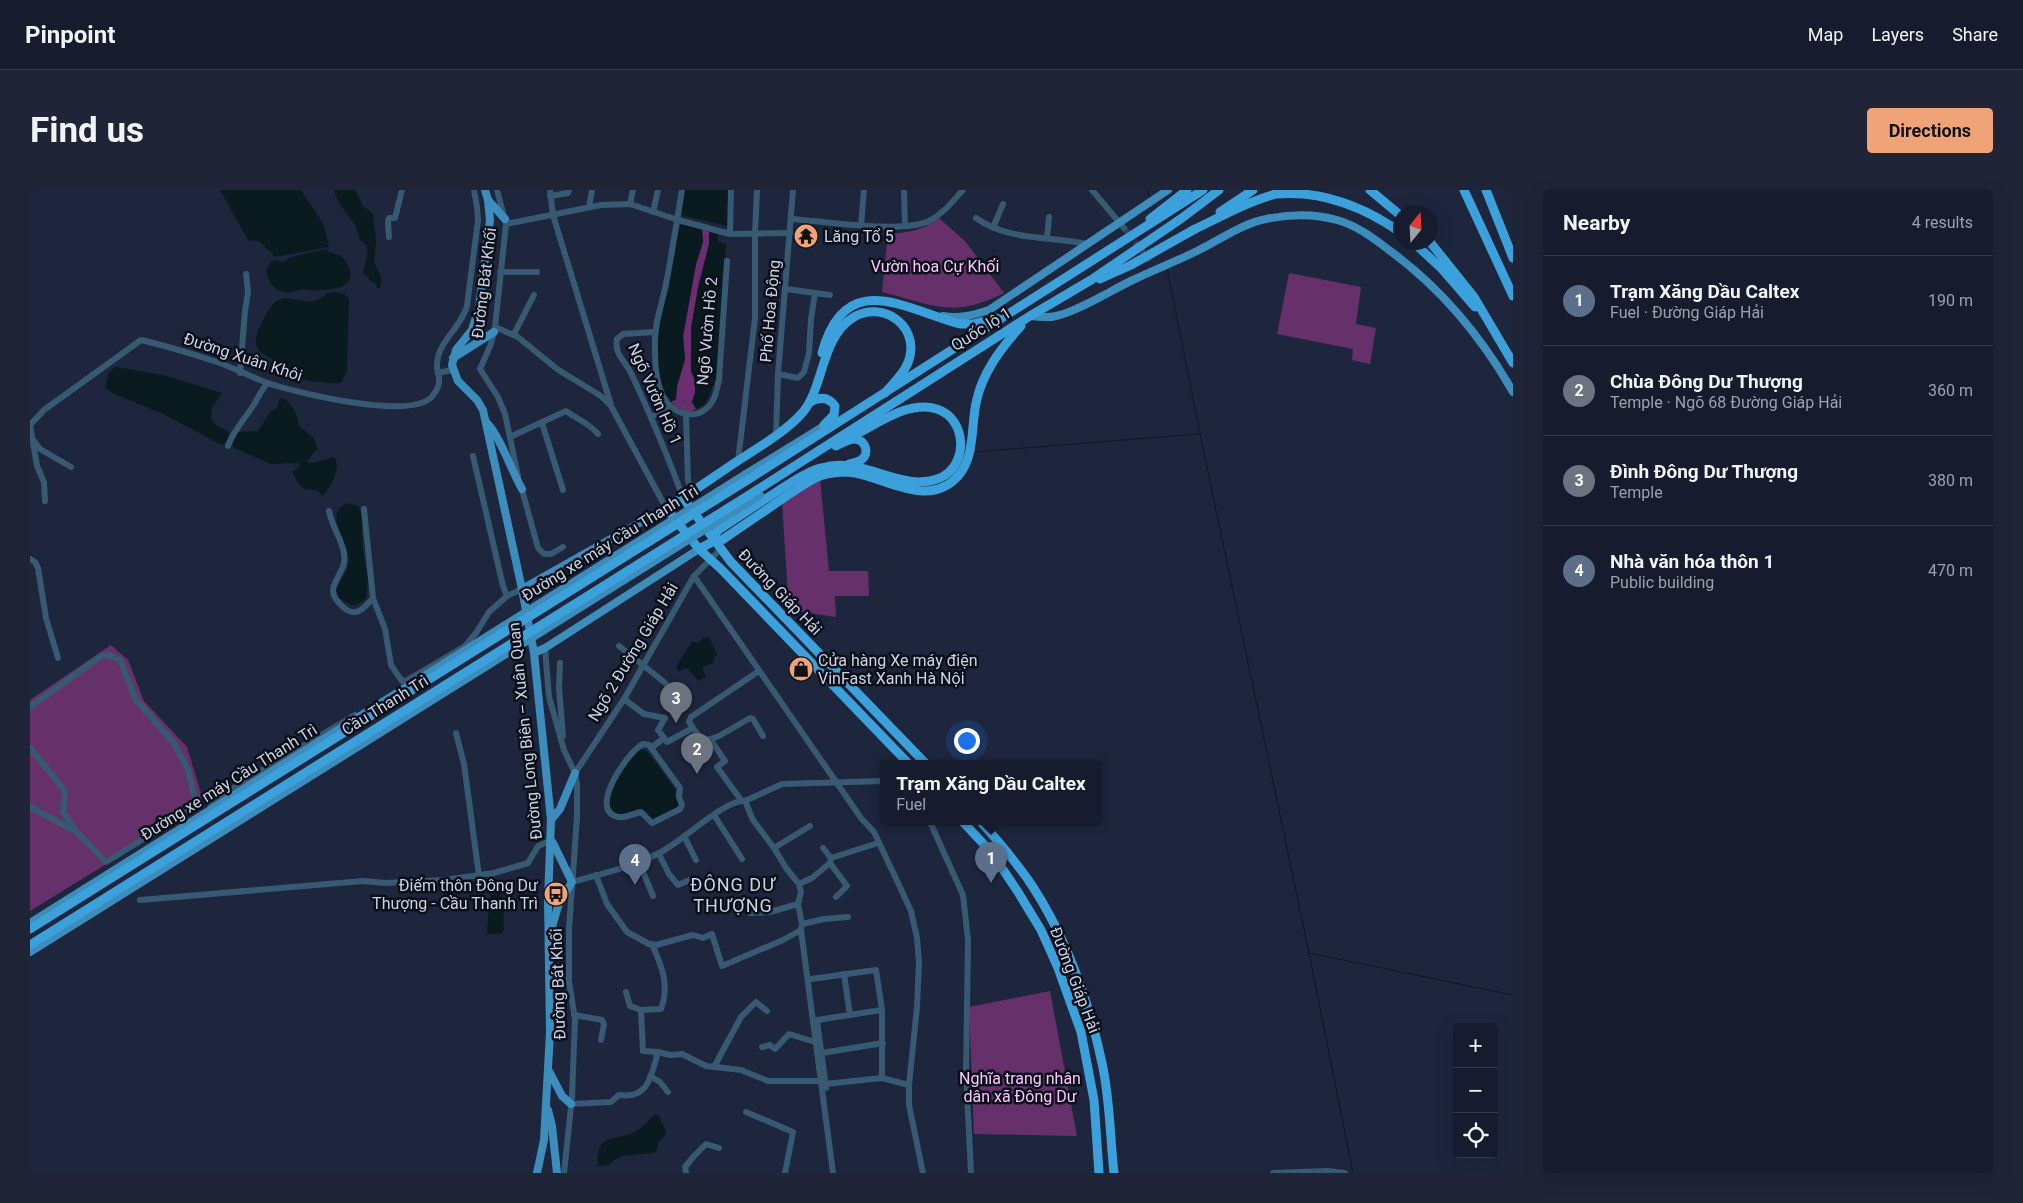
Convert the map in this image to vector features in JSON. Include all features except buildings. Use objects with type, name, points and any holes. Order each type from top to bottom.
[{"type":"highway","points":[[1097,258],[1188,190]]},
{"type":"highway","name":"Quốc lộ 1","points":[[748,476],[851,414],[1202,190]]},
{"type":"highway","name":"Quốc lộ 1","points":[[759,493],[778,477],[1030,316],[1074,290],[1182,218],[1219,190]]},
{"type":"highway","points":[[1074,290],[1131,265],[1191,231],[1253,190]]},
{"type":"highway","points":[[1191,231],[1253,202],[1275,194],[1296,190],[1314,191],[1344,199],[1393,227]]},
{"type":"highway","points":[[1370,190],[1393,210]]},
{"type":"highway","points":[[1464,190],[1511,292],[1513,304]]},
{"type":"highway","points":[[1486,190],[1513,258]]},
{"type":"highway","points":[[1422,250],[1447,274],[1495,331]]},
{"type":"highway","points":[[1436,250],[1474,297],[1513,363]]},
{"type":"highway","points":[[817,380],[828,336],[841,314],[850,307],[874,300],[888,301],[960,324],[973,324],[1014,311]]},
{"type":"highway","points":[[666,508],[692,492],[741,456],[776,435],[802,413],[810,402],[829,349],[844,325],[862,313],[885,312],[895,317],[909,335],[910,357],[906,368],[884,393]]},
{"type":"highway","points":[[699,549],[714,541],[722,540],[807,482],[824,475],[848,472],[917,490],[931,491],[947,485],[958,476],[966,464],[976,404],[982,384],[1001,348],[1030,316]]},
{"type":"highway","points":[[810,402],[822,398],[830,400],[835,406],[834,415],[824,425]]},
{"type":"highway","points":[[813,456],[897,413],[926,407],[941,410],[951,419],[961,440],[960,454],[955,465],[942,477],[932,480],[921,482],[905,480],[849,464]]},
{"type":"highway","points":[[714,541],[717,531],[805,475],[822,467],[860,461],[865,456],[866,447],[859,440],[852,439],[813,456]]},
{"type":"highway","name":"Cầu Thanh Trì","points":[[30,929],[748,476]]},
{"type":"highway","name":"Cầu Thanh Trì","points":[[30,945],[759,493]]},
{"type":"highway","name":"Đường Giáp Hải","points":[[683,498],[720,550],[922,760]]},
{"type":"highway","name":"Đường Giáp Hải","points":[[666,508],[699,549],[905,760]]},
{"type":"highway","name":"Đường Giáp Hải","points":[[966,825],[992,853],[1018,892],[1040,930],[1058,968],[1081,1032],[1094,1100],[1099,1173]]},
{"type":"highway","name":"Đường Giáp Hải","points":[[984,825],[1034,888],[1061,940],[1082,990],[1103,1065],[1114,1173]]},
{"type":"main road","points":[[452,370],[453,358],[472,330],[478,317],[490,220],[485,190]]},
{"type":"main road","points":[[923,311],[950,317],[970,316],[989,310],[1087,244],[1122,226],[1168,190]]},
{"type":"main road","points":[[488,200],[506,221]]},
{"type":"main road","points":[[1030,316],[1056,316],[1068,312],[1155,266],[1198,251],[1236,230],[1263,220],[1293,215],[1316,216],[1338,220],[1360,229],[1407,263],[1447,299],[1477,336],[1513,392]]},
{"type":"main road","points":[[453,358],[494,330]]},
{"type":"main road","name":"Đường Long Biên – Xuân Quan","points":[[452,370],[461,385],[480,404],[522,589],[534,653],[552,840],[549,866],[548,939],[550,1032],[544,1140],[537,1173]]},
{"type":"main road","name":"Đường xe máy Cầu Thanh Trì","points":[[30,922],[748,476],[824,425],[851,414]]},
{"type":"main road","points":[[485,422],[492,429],[522,489]]},
{"type":"main road","points":[[30,952],[759,493]]},
{"type":"main road","points":[[522,589],[666,508]]},
{"type":"main road","points":[[534,653],[545,648],[699,549]]},
{"type":"main road","points":[[551,820],[560,809],[575,773]]},
{"type":"main road","points":[[548,939],[559,903],[572,882],[552,840]]},
{"type":"main road","points":[[548,1069],[562,1096],[571,1104]]},
{"type":"main road","points":[[546,1103],[552,1126],[557,1173]]},
{"type":"street","points":[[389,237],[389,218],[395,218],[402,190]]},
{"type":"street","name":"Đường Xuân Khôi","points":[[30,425],[44,410],[141,340],[212,360],[268,383],[361,405],[411,406],[431,399],[438,388],[440,378],[436,364],[439,351],[463,319],[467,306],[478,220],[474,190]]},
{"type":"street","name":"Đường Bát Khối","points":[[497,190],[506,221],[494,330],[491,344],[480,369],[498,397],[505,414],[538,548],[544,554],[551,554],[563,548]]},
{"type":"street","points":[[569,190],[568,193],[550,193],[553,215],[611,406],[666,508]]},
{"type":"street","points":[[589,207],[592,190]]},
{"type":"street","points":[[630,204],[633,190]]},
{"type":"street","points":[[653,212],[658,190]]},
{"type":"street","points":[[682,190],[678,220],[655,332],[658,384],[671,408],[686,414],[688,482],[692,492]]},
{"type":"street","points":[[730,234],[731,190]]},
{"type":"street","points":[[741,456],[755,318],[757,190]]},
{"type":"street","name":"Phố Hoa Động","points":[[776,435],[778,374],[794,190]]},
{"type":"street","points":[[861,225],[864,190]]},
{"type":"street","points":[[904,190],[905,226]]},
{"type":"street","points":[[791,219],[861,225],[905,226],[920,224],[933,219],[942,212],[963,190]]},
{"type":"street","points":[[1092,190],[1122,226]]},
{"type":"street","points":[[506,221],[553,215],[601,205],[630,204],[678,220],[730,234],[790,233]]},
{"type":"street","points":[[993,228],[1003,204]]},
{"type":"street","points":[[1047,238],[1048,217]]},
{"type":"street","points":[[976,218],[993,228],[1008,233],[1087,244]]},
{"type":"street","name":"Ngõ Vườn Hồ 2","points":[[686,414],[697,413],[706,409],[712,402],[716,392],[720,373],[727,261]]},
{"type":"street","points":[[500,272],[536,272]]},
{"type":"street","points":[[240,373],[248,292],[246,274]]},
{"type":"street","points":[[786,289],[830,295]]},
{"type":"street","points":[[778,374],[798,378],[804,372],[815,293]]},
{"type":"street","points":[[514,334],[534,295]]},
{"type":"street","points":[[494,330],[514,334],[557,368],[601,396],[611,406]]},
{"type":"street","name":"Ngõ Vườn Hồ 1","points":[[655,332],[623,334],[619,336],[616,342],[618,354],[630,371],[652,418],[683,498]]},
{"type":"street","points":[[438,373],[452,370]]},
{"type":"street","points":[[228,446],[232,433],[244,420],[255,404],[261,390],[268,383]]},
{"type":"street","points":[[652,418],[671,408]]},
{"type":"street","points":[[510,437],[566,411],[577,420],[585,422],[598,434]]},
{"type":"street","points":[[542,423],[562,490]]},
{"type":"street","points":[[30,425],[37,466],[44,482],[45,501]]},
{"type":"street","points":[[33,440],[40,450],[71,467]]},
{"type":"street","points":[[473,456],[500,576],[507,596]]},
{"type":"street","points":[[678,484],[688,482]]},
{"type":"street","points":[[364,509],[373,598],[384,629],[391,665],[404,682]]},
{"type":"street","points":[[330,511],[334,528],[345,555],[343,568],[336,581],[333,594],[335,599],[346,610],[356,612],[365,608],[373,598]]},
{"type":"street","name":"Ngõ 2 Đường Giáp Hải","points":[[575,773],[624,699],[694,576],[720,550]]},
{"type":"street","points":[[30,559],[36,562],[38,568],[46,618],[58,658]]},
{"type":"street","points":[[694,576],[862,818],[874,832],[911,911],[917,938],[919,963],[909,1085],[911,1119],[924,1173]]},
{"type":"street","points":[[210,804],[247,779],[398,689],[404,682],[465,646],[489,612],[507,596],[522,589]]},
{"type":"street","points":[[365,608],[378,612]]},
{"type":"street","points":[[619,646],[664,682],[677,696]]},
{"type":"street","name":"Đường Bát Khối","points":[[545,648],[549,697],[577,784],[569,981],[574,1015],[571,1104],[564,1173]]},
{"type":"street","points":[[30,707],[101,656],[106,654],[120,660],[134,695],[142,708],[174,743],[183,759],[196,802],[194,808],[106,862],[76,831],[62,812],[65,791],[30,748]]},
{"type":"street","points":[[560,662],[559,688],[563,744]]},
{"type":"street","points":[[760,671],[691,717],[689,722],[703,741],[719,736],[750,718],[753,719],[763,736]]},
{"type":"street","points":[[624,699],[644,714],[665,718],[658,730],[667,742],[693,728]]},
{"type":"street","points":[[456,733],[464,764],[479,876]]},
{"type":"street","points":[[651,748],[664,738]]},
{"type":"street","points":[[710,739],[724,761],[717,767],[743,800],[786,868],[800,884],[798,904],[815,1042],[823,1083]]},
{"type":"street","points":[[643,744],[651,748],[680,788],[679,795],[682,807],[652,823],[641,812],[624,817],[610,813],[606,808],[606,797],[629,756],[643,744]]},
{"type":"street","points":[[572,882],[623,868],[659,854],[714,815],[743,800],[782,784],[880,781]]},
{"type":"street","points":[[30,807],[76,831]]},
{"type":"street","points":[[714,815],[742,859]]},
{"type":"street","points":[[931,825],[963,895],[968,940],[966,1073],[971,1173]]},
{"type":"street","points":[[774,848],[810,826]]},
{"type":"street","points":[[684,836],[696,860]]},
{"type":"street","points":[[140,900],[363,880],[386,883],[479,876],[528,863],[538,846],[552,840]]},
{"type":"street","points":[[800,884],[812,878],[831,861],[878,843]]},
{"type":"street","points":[[822,848],[847,886],[836,897]]},
{"type":"street","points":[[659,854],[669,874],[678,885],[692,879]]},
{"type":"street","points":[[639,862],[653,896]]},
{"type":"street","points":[[596,875],[607,904],[627,932],[652,944],[693,935],[703,938],[712,934],[722,966],[783,940],[801,927],[824,918],[848,917]]},
{"type":"street","points":[[750,913],[770,912],[798,904]]},
{"type":"street","points":[[626,992],[628,1005],[641,1010],[661,1009],[666,996],[665,981],[659,959],[652,944]]},
{"type":"street","points":[[806,969],[811,979],[822,1053],[824,1106],[833,1173]]},
{"type":"street","points":[[811,979],[876,970],[882,1010],[884,1043],[882,1078]]},
{"type":"street","points":[[844,974],[850,1015]]},
{"type":"street","points":[[714,1067],[745,1011],[756,1002],[767,1011]]},
{"type":"street","points":[[641,1010],[643,1051],[670,1055],[682,1054],[706,1066],[741,1070],[768,1081],[823,1083],[882,1078],[909,1085]]},
{"type":"street","points":[[817,1020],[882,1010]]},
{"type":"street","points":[[574,1015],[602,1020],[604,1024],[601,1040]]},
{"type":"street","points":[[762,1047],[770,1046],[776,1049],[790,1034],[815,1042]]},
{"type":"street","points":[[822,1053],[884,1043]]},
{"type":"street","points":[[571,1104],[611,1102],[619,1095],[630,1097],[644,1090],[658,1052]]},
{"type":"street","points":[[650,1076],[660,1082],[668,1092]]},
{"type":"street","points":[[746,1112],[793,1132],[785,1173]]},
{"type":"street","points":[[686,1173],[685,1167],[706,1144],[719,1148]]},
{"type":"street","points":[[1273,1173],[1344,1172]]},
{"type":"green space","name":"Vườn hoa Cự Khối","points":[[939,218],[965,241],[1004,293],[971,306],[957,308],[930,305],[882,292],[888,234],[915,230]]},
{"type":"green space","points":[[1289,273],[1361,287],[1356,324],[1376,328],[1370,364],[1352,360],[1353,349],[1277,334]]},
{"type":"green space","points":[[676,399],[692,402],[696,409],[686,411],[680,409],[671,402]]},
{"type":"green space","points":[[820,479],[829,571],[868,571],[869,596],[835,596],[836,617],[789,610],[782,503]]},
{"type":"green space","points":[[111,645],[128,660],[144,701],[187,747],[204,804],[30,911],[30,700]]},
{"type":"green space","name":"Nghĩa trang nhân dân xã Đông Dư","points":[[1050,991],[1077,1136],[974,1134],[969,1007]]},
{"type":"shaded area","points":[[220,190],[301,190],[324,225],[329,247],[275,257],[259,241],[248,240]]},
{"type":"shaded area","points":[[334,190],[355,190],[363,206],[373,214],[376,242],[374,262],[381,279],[378,289],[375,283],[363,273],[367,247],[360,240],[355,225],[338,202]]},
{"type":"shaded area","points":[[684,190],[729,190],[727,226],[681,215]]},
{"type":"shaded area","points":[[682,224],[702,229],[703,242],[696,264],[683,336],[685,359],[677,386],[676,399],[671,402],[663,392],[657,363],[658,329],[679,227]]},
{"type":"shaded area","points":[[702,229],[709,232],[709,244],[691,328],[691,371],[695,380],[695,393],[692,402],[676,399],[677,386],[685,359],[683,336],[696,264],[703,242]]},
{"type":"shaded area","points":[[709,232],[718,234],[718,242],[726,244],[717,375],[709,397],[704,405],[696,409],[692,402],[695,393],[695,381],[691,371],[691,328],[698,287],[709,244]]},
{"type":"shaded area","points":[[326,249],[345,260],[350,271],[350,279],[346,284],[330,290],[286,292],[282,292],[272,286],[266,270],[271,262],[275,260],[283,262],[292,257]]},
{"type":"shaded area","points":[[327,293],[344,294],[349,298],[347,371],[341,383],[314,382],[293,376],[286,373],[275,361],[258,349],[256,339],[259,329],[270,308],[278,300],[285,298],[313,301],[320,299]]},
{"type":"shaded area","points":[[116,367],[163,375],[222,393],[212,408],[211,418],[216,425],[229,432],[228,440],[222,445],[163,414],[112,393],[105,388],[109,372]]},
{"type":"shaded area","points":[[279,399],[288,401],[295,412],[300,427],[314,438],[317,449],[306,462],[312,463],[334,457],[337,467],[336,472],[323,496],[315,490],[303,488],[299,484],[292,472],[300,466],[299,463],[271,464],[234,448],[233,443],[236,432],[258,431],[271,411],[275,410],[278,406]]},
{"type":"shaded area","points":[[348,503],[359,507],[361,512],[363,551],[368,581],[366,598],[357,605],[352,605],[339,598],[336,590],[346,572],[349,561],[336,521],[340,508]]},
{"type":"shaded area","points":[[709,637],[718,656],[715,656],[713,663],[702,668],[706,677],[698,681],[687,668],[679,671],[676,667],[692,642],[699,643],[703,638]]},
{"type":"shaded area","points":[[640,749],[647,751],[676,790],[675,795],[679,804],[678,807],[655,820],[650,818],[646,811],[616,815],[608,806],[612,790],[620,775]]},
{"type":"shaded area","points":[[500,893],[503,898],[504,930],[501,934],[487,934],[491,894]]},
{"type":"shaded area","points":[[656,1114],[660,1117],[666,1134],[659,1142],[656,1152],[625,1156],[609,1165],[598,1166],[598,1155],[603,1143],[635,1132]]},
{"type":"waterway","points":[[1148,190],[1149,195]]},
{"type":"waterway","points":[[1167,269],[1309,953]]},
{"type":"waterway","points":[[975,452],[1198,434]]},
{"type":"waterway","points":[[1353,1173],[1309,953],[1513,995]]},
{"type":"tunnel","points":[[1124,228],[1152,263]]},
{"type":"place","name":"Lăng Tổ 5","points":[[806,236]]},
{"type":"place","name":"Cửa hàng Xe máy điện VinFast Xanh Hà Nội","points":[[801,669]]},
{"type":"place","name":"Đình Đông Dư Thượng","points":[[676,723]]},
{"type":"place","name":"Chùa Đông Dư Thượng","points":[[697,774]]},
{"type":"place","name":"Trạm Xăng Dầu Caltex","points":[[991,883]]},
{"type":"place","name":"Nhà văn hóa thôn 1","points":[[635,885]]},
{"type":"place","name":"Điếm thôn Đông Dư Thượng - Cầu Thanh Trì","points":[[556,894]]},
{"type":"district","name":"ĐÔNG DƯ THƯỢNG","points":[[733,894]]}]
